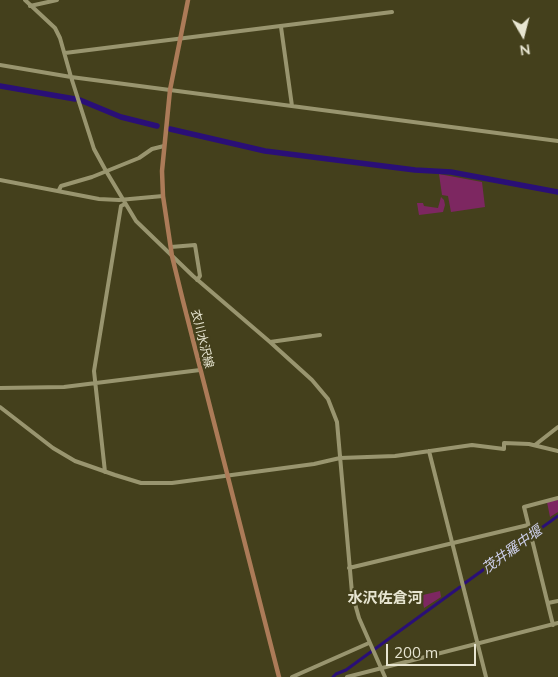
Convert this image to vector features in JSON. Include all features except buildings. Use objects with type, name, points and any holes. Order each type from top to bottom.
[{"type":"main road","name":"衣川水沢線","points":[[188,0],[170,90],[164,146],[163,196],[172,256],[279,677]]},
{"type":"street","points":[[26,0],[30,6],[55,28],[65,53],[94,149],[124,202],[142,228],[197,280],[312,380],[328,399],[337,422],[352,593],[369,643],[386,677]]},
{"type":"street","points":[[30,6],[57,0]]},
{"type":"street","points":[[65,53],[392,12]]},
{"type":"street","points":[[281,26],[292,106]]},
{"type":"street","points":[[0,65],[71,78],[558,141]]},
{"type":"street","points":[[59,190],[62,186],[106,171],[139,158],[152,149],[164,146]]},
{"type":"street","points":[[0,180],[124,202],[163,196]]},
{"type":"street","points":[[105,472],[95,383],[95,362],[121,206],[124,202]]},
{"type":"street","points":[[171,247],[195,245],[200,276],[197,280]]},
{"type":"street","points":[[270,342],[320,335]]},
{"type":"street","points":[[0,388],[64,387],[200,370]]},
{"type":"street","points":[[0,407],[53,448],[75,461],[142,483],[172,483],[314,464],[340,458],[395,456],[472,445],[504,449],[504,444],[535,444],[558,451]]},
{"type":"street","points":[[535,444],[558,427]]},
{"type":"street","points":[[429,451],[486,677]]},
{"type":"street","points":[[553,625],[524,507],[558,498]]},
{"type":"street","points":[[349,568],[528,525]]},
{"type":"street","points":[[548,603],[558,601]]},
{"type":"street","points":[[348,677],[558,623]]},
{"type":"street","points":[[292,677],[369,643]]},
{"type":"shaded area","points":[[439,174],[482,182],[485,207],[451,212],[448,196],[442,195]]},
{"type":"shaded area","points":[[441,197],[445,205],[443,212],[419,215],[417,203],[438,208]]},
{"type":"shaded area","points":[[558,500],[558,512],[550,517],[547,502]]},
{"type":"shaded area","points":[[440,591],[441,597],[424,608],[423,595]]},
{"type":"waterway","points":[[0,86],[75,99]]},
{"type":"waterway","points":[[80,100],[121,117],[157,126]]},
{"type":"waterway","points":[[170,129],[265,151],[415,170],[451,172],[558,192]]},
{"type":"waterway","name":"茂井羅中堰","points":[[465,583],[558,516]]},
{"type":"waterway","name":"茂井羅中堰","points":[[333,677],[346,670],[460,587]]},
{"type":"district","name":"水沢佐倉河","points":[[385,598]]}]
